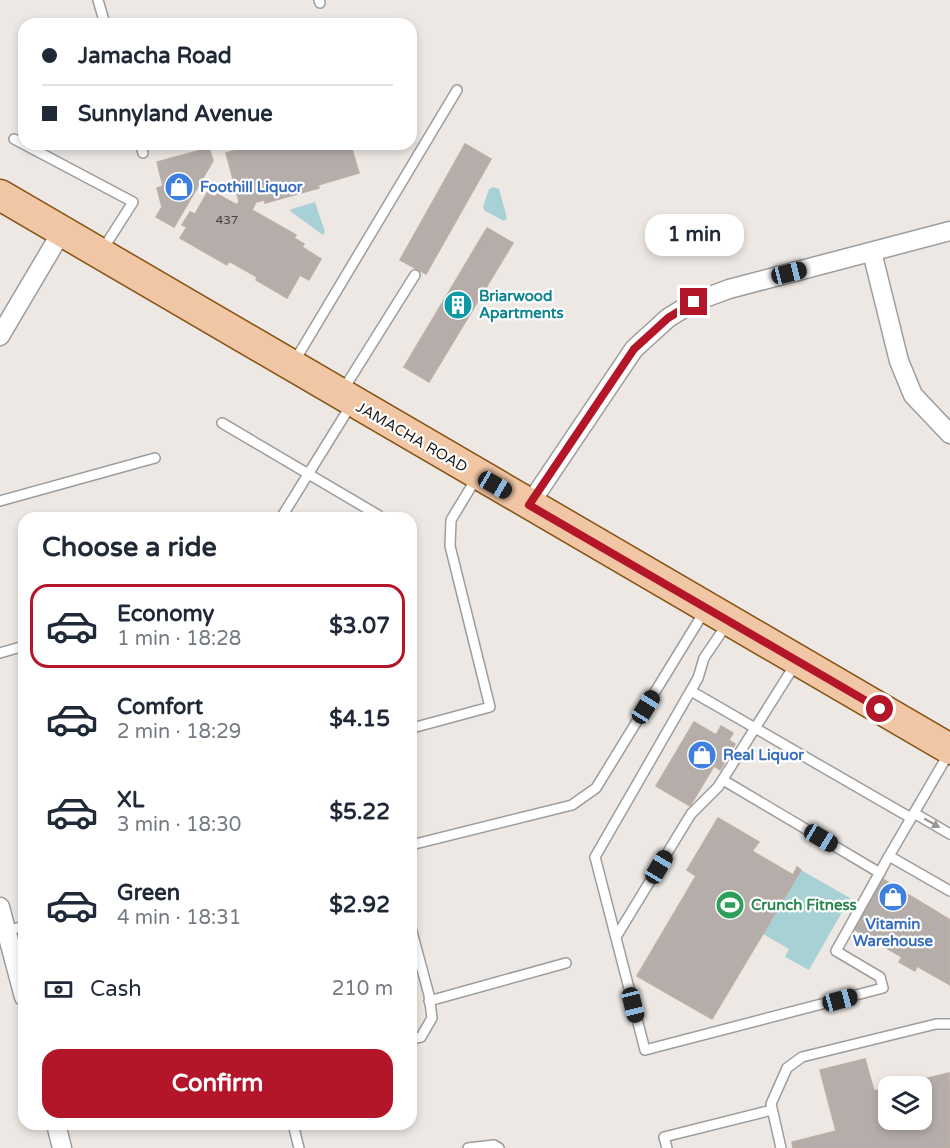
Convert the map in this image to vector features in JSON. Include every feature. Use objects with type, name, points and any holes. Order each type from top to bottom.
[{"type":"main road","name":"JAMACHA ROAD","points":[[0,195],[950,750]]},
{"type":"street","points":[[0,336],[62,231]]},
{"type":"street","points":[[529,505],[634,349],[668,318],[694,302],[729,289],[950,231]]},
{"type":"street","points":[[872,252],[898,361],[913,395],[950,434]]},
{"type":"street","points":[[0,908],[18,975]]},
{"type":"street","points":[[58,1130],[62,1148]]},
{"type":"lane","points":[[98,0],[103,18]]},
{"type":"lane","points":[[292,366],[457,90]]},
{"type":"lane","points":[[14,139],[18,141]]},
{"type":"lane","points":[[35,150],[133,202],[100,254]]},
{"type":"lane","points":[[285,512],[309,473],[347,398],[415,275]]},
{"type":"lane","points":[[222,423],[373,512]]},
{"type":"lane","points":[[0,501],[155,458]]},
{"type":"lane","points":[[417,727],[490,707],[450,546],[452,520],[478,475]]},
{"type":"lane","points":[[718,614],[698,678],[595,857],[645,1050],[883,988],[880,977],[836,951],[950,750]]},
{"type":"lane","points":[[417,844],[572,805],[596,788],[718,614]]},
{"type":"lane","points":[[0,653],[18,648]]},
{"type":"lane","points":[[616,937],[692,814],[723,780],[798,661]]},
{"type":"lane","points":[[691,691],[950,834]]},
{"type":"lane","points":[[723,780],[879,873]]},
{"type":"lane","points":[[889,856],[950,891]]},
{"type":"lane","points":[[6,931],[18,928]]},
{"type":"lane","points":[[417,952],[432,1018],[421,1037],[417,1038]]},
{"type":"lane","points":[[429,1001],[566,963]]},
{"type":"lane","points":[[781,1148],[771,1104],[788,1068],[802,1057],[936,1024],[950,1024]]},
{"type":"lane","points":[[667,1148],[664,1137],[772,1110]]},
{"type":"lane","points":[[295,1130],[300,1148]]},
{"type":"lane","points":[[468,1148],[494,1145],[499,1148]]},
{"type":"water","points":[[493,187],[499,189],[507,218],[504,221],[485,211],[483,207],[489,189]]},
{"type":"water","points":[[315,202],[325,232],[323,235],[290,211]]},
{"type":"water","points":[[801,870],[850,898],[809,970],[785,957],[789,949],[763,934]]},
{"type":"building","points":[[465,144],[491,159],[426,274],[400,260]]},
{"type":"building","name":"Foothill Liquor","points":[[202,150],[210,150],[213,161],[174,227],[156,217],[162,207],[157,188],[163,186],[157,162]]},
{"type":"building","points":[[237,150],[352,150],[359,173],[318,185],[319,188],[265,203],[265,200],[256,202],[252,210],[296,235],[294,238],[304,244],[302,247],[321,259],[309,280],[300,275],[287,298],[229,261],[227,265],[180,238],[187,227],[182,225],[190,212],[195,214],[207,193],[215,197],[217,194],[237,205],[239,201],[226,153]]},
{"type":"building","name":"Briarwood Apartments","points":[[487,228],[513,243],[429,382],[404,367]]},
{"type":"building","name":"Real Liquor","points":[[694,722],[716,735],[721,726],[733,733],[729,740],[735,744],[720,770],[714,766],[690,806],[656,786]]},
{"type":"building","name":"Crunch Fitness","points":[[718,818],[759,842],[752,851],[793,875],[797,867],[801,870],[712,1019],[637,976],[696,876],[687,870]]},
{"type":"building","points":[[881,878],[950,920],[950,985],[917,966],[915,971],[899,962],[902,957],[852,928]]},
{"type":"building","points":[[865,1059],[874,1091],[878,1090],[878,1130],[932,1130],[932,1077],[949,1073],[950,1148],[793,1148],[792,1142],[836,1131],[820,1070]]},
{"type":"place","name":"Foothill Liquor","points":[[179,187]]},
{"type":"place","name":"Briarwood Apartments","points":[[458,305]]},
{"type":"place","name":"Real Liquor","points":[[702,755]]},
{"type":"place","name":"Vitamin Warehouse","points":[[893,897]]},
{"type":"place","name":"Crunch Fitness","points":[[730,905]]},
{"type":"route","points":[[694,302],[668,318],[634,349],[529,505],[880,709]]}]
